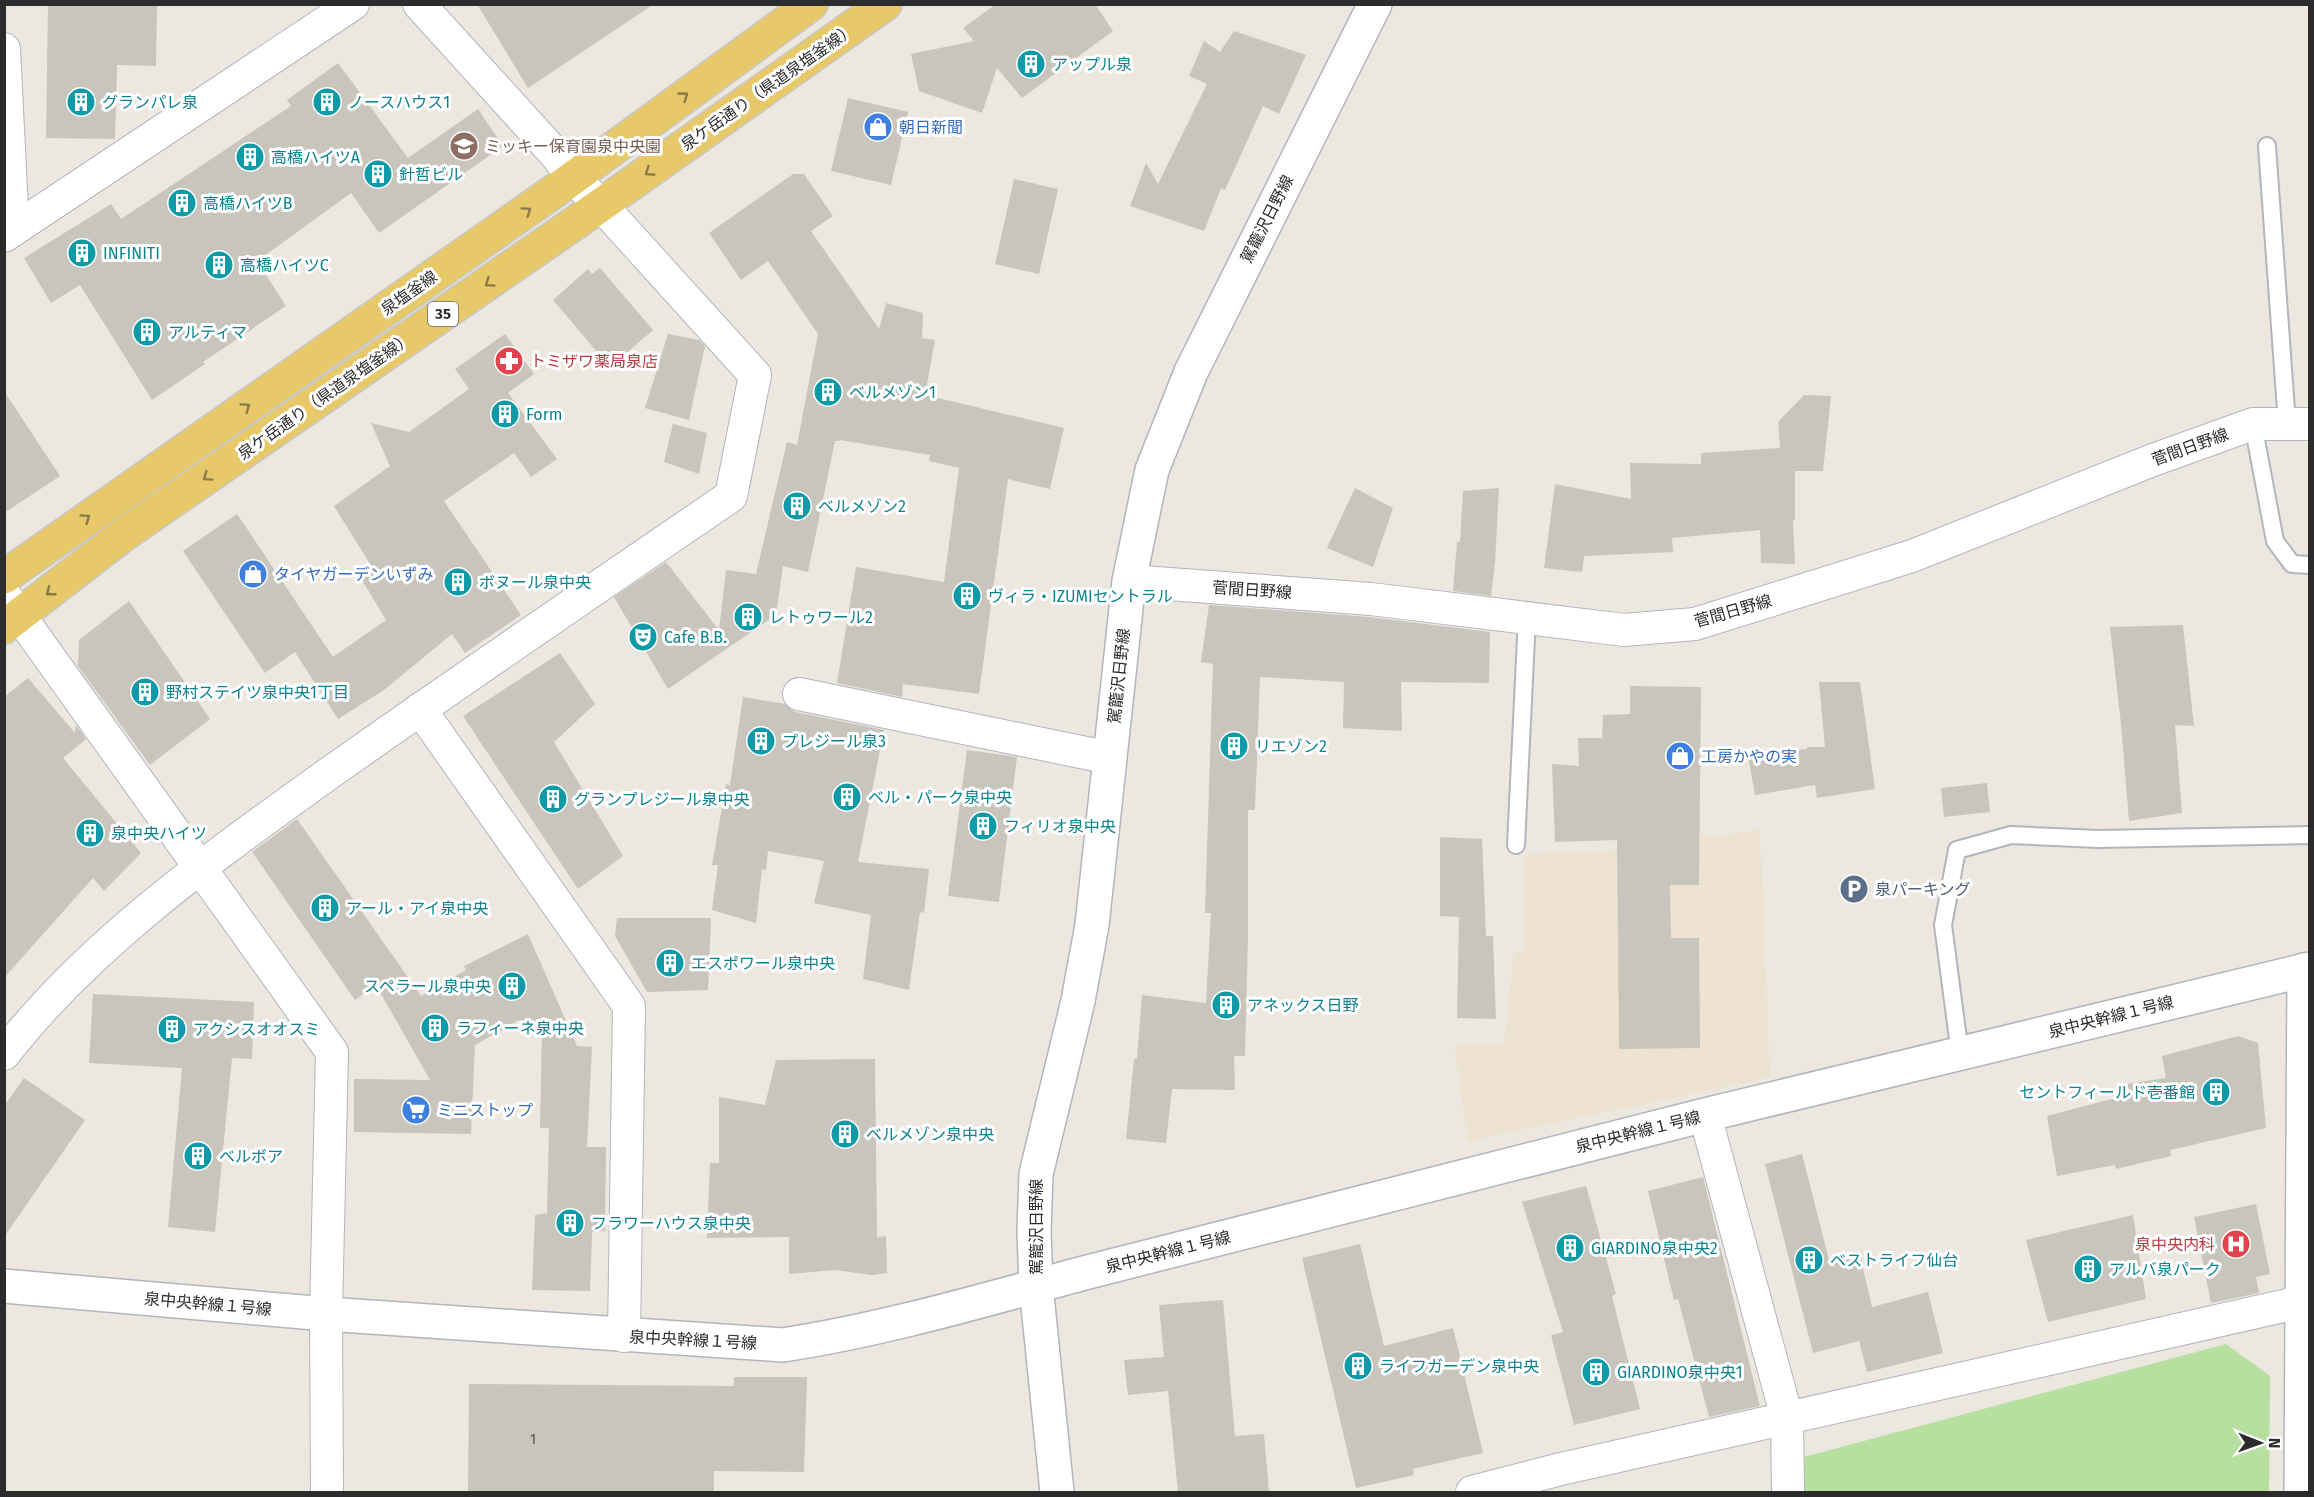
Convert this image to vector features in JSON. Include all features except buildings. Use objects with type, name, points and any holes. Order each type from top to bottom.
[{"type":"main road","name":"泉塩釜線","points":[[4,577],[573,178],[811,4]]},
{"type":"main road","name":"泉ケ岳通り（県道泉塩釜線）","points":[[10,612],[601,205],[885,4]]},
{"type":"street","points":[[9,233],[352,4]]},
{"type":"street","points":[[4,1054],[70,979],[200,866],[420,709],[731,496],[755,375],[601,205],[573,178],[557,156],[419,4]]},
{"type":"street","name":"駕籠沢日野線","points":[[1057,1492],[1036,1286],[1034,1231],[1036,1174],[1078,1001],[1090,936],[1129,581],[1152,470],[1191,372],[1375,4]]},
{"type":"street","points":[[4,49],[9,233]]},
{"type":"street","name":"菅間日野線","points":[[1129,581],[1371,599],[1624,630],[1695,624],[1912,556],[2153,460],[2253,424],[2299,424]]},
{"type":"street","points":[[10,612],[200,866],[332,1052],[326,1314],[327,1492]]},
{"type":"street","points":[[799,694],[1110,758]]},
{"type":"street","points":[[420,709],[629,1006],[624,1336]]},
{"type":"street","points":[[2301,1492],[2306,1301],[2307,970]]},
{"type":"street","name":"泉中央幹線１号線","points":[[4,1286],[326,1314],[783,1345],[850,1334],[989,1300],[1705,1115],[2307,970]]},
{"type":"street","points":[[1705,1115],[1787,1418],[1788,1492]]},
{"type":"street","points":[[1472,1492],[1561,1481],[1787,1418],[2306,1301]]},
{"type":"lane","points":[[2267,146],[2299,424]]},
{"type":"lane","points":[[2253,424],[2276,541],[2292,564],[2310,565]]},
{"type":"lane","points":[[1516,845],[1527,617]]},
{"type":"lane","points":[[1960,1054],[1943,925],[1957,850],[2011,835],[2098,839],[2310,836]]},
{"type":"shaded area","points":[[1760,830],[1770,1077],[1468,1141],[1454,1045],[1504,1045],[1514,952],[1525,951],[1523,855],[1601,851]]},
{"type":"green space","points":[[2226,1344],[2270,1376],[2269,1492],[1804,1492],[1804,1457]]},
{"type":"place","name":"アップル泉","points":[[1031,64]]},
{"type":"place","name":"グランパレ泉","points":[[81,102]]},
{"type":"place","name":"ノースハウス1","points":[[327,102]]},
{"type":"place","name":"朝日新聞","points":[[878,127]]},
{"type":"place","name":"ミッキー保育園泉中央園","points":[[464,146]]},
{"type":"place","name":"高橋ハイツA","points":[[250,157]]},
{"type":"place","name":"針哲ビル","points":[[378,174]]},
{"type":"place","name":"高橋ハイツB","points":[[182,203]]},
{"type":"place","name":"INFINITI","points":[[82,253]]},
{"type":"place","name":"高橋ハイツC","points":[[219,265]]},
{"type":"place","name":"アルティマ","points":[[147,332]]},
{"type":"place","name":"トミザワ薬局泉店","points":[[509,361]]},
{"type":"place","name":"ベルメゾン1","points":[[828,392]]},
{"type":"place","name":"Form","points":[[505,414]]},
{"type":"place","name":"ベルメゾン2","points":[[797,506]]},
{"type":"place","name":"タイヤガーデンいずみ","points":[[253,574]]},
{"type":"place","name":"ボヌール泉中央","points":[[458,582]]},
{"type":"place","name":"ヴィラ・IZUMIセントラル","points":[[967,596]]},
{"type":"place","name":"レトゥワール2","points":[[748,617]]},
{"type":"place","name":"Cafe B.B.","points":[[643,637]]},
{"type":"place","name":"野村ステイツ泉中央1丁目","points":[[145,692]]},
{"type":"place","name":"プレジール泉3","points":[[761,741]]},
{"type":"place","name":"リエゾン2","points":[[1234,746]]},
{"type":"place","name":"工房かやの実","points":[[1680,756]]},
{"type":"place","name":"ベル・パーク泉中央","points":[[847,797]]},
{"type":"place","name":"グランプレジール泉中央","points":[[553,799]]},
{"type":"place","name":"フィリオ泉中央","points":[[983,826]]},
{"type":"place","name":"泉中央ハイツ","points":[[90,833]]},
{"type":"place","name":"泉パーキング","points":[[1854,889]]},
{"type":"place","name":"アール・アイ泉中央","points":[[325,908]]},
{"type":"place","name":"エスポワール泉中央","points":[[670,963]]},
{"type":"place","name":"スペラール泉中央","points":[[512,986]]},
{"type":"place","name":"アネックス日野","points":[[1226,1005]]},
{"type":"place","name":"ラフィーネ泉中央","points":[[435,1028]]},
{"type":"place","name":"アクシスオオスミ","points":[[172,1029]]},
{"type":"place","name":"セントフィールド壱番館","points":[[2216,1092]]},
{"type":"place","name":"ミニストップ","points":[[416,1110]]},
{"type":"place","name":"ベルメゾン泉中央","points":[[845,1134]]},
{"type":"place","name":"ベルボア","points":[[198,1156]]},
{"type":"place","name":"フラワーハウス泉中央","points":[[570,1223]]},
{"type":"place","name":"泉中央内科","points":[[2236,1244]]},
{"type":"place","name":"GIARDINO泉中央2","points":[[1570,1248]]},
{"type":"place","name":"ベストライフ仙台","points":[[1809,1260]]},
{"type":"place","name":"アルバ泉パーク","points":[[2088,1269]]},
{"type":"place","name":"ライフガーデン泉中央","points":[[1358,1366]]},
{"type":"place","name":"GIARDINO泉中央1","points":[[1596,1372]]}]
